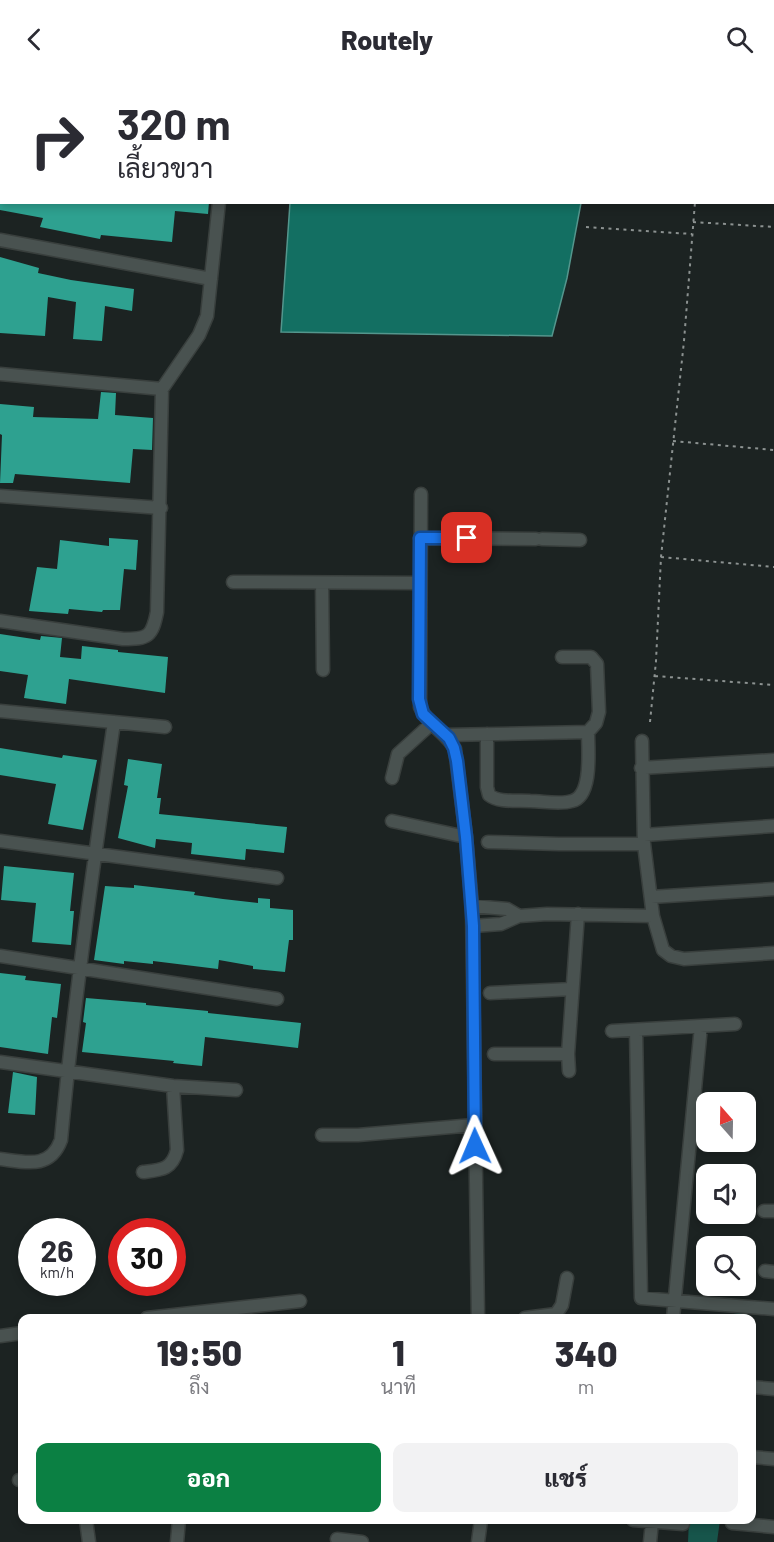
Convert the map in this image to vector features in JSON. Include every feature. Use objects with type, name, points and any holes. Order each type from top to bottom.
[{"type":"street","points":[[0,621],[123,639],[148,636],[153,630],[157,612],[162,389],[199,335],[207,316],[219,204]]},
{"type":"street","points":[[0,240],[211,279]]},
{"type":"street","points":[[0,374],[162,389]]},
{"type":"street","points":[[421,494],[420,707],[431,724],[445,735],[454,748],[466,837],[472,906],[478,1314]]},
{"type":"street","points":[[0,496],[160,508]]},
{"type":"street","points":[[420,538],[580,540]]},
{"type":"street","points":[[233,582],[420,583]]},
{"type":"street","points":[[322,582],[323,670]]},
{"type":"street","points":[[486,734],[489,795],[499,800],[563,802],[574,801],[580,797],[587,784],[588,732],[596,723],[599,712],[597,664],[591,657],[562,657]]},
{"type":"street","points":[[0,711],[165,727]]},
{"type":"street","points":[[0,1159],[40,1162],[58,1149],[61,1140],[95,854],[114,722]]},
{"type":"street","points":[[392,778],[398,754],[431,724]]},
{"type":"street","points":[[445,735],[588,732]]},
{"type":"street","points":[[642,741],[644,840],[653,916],[663,950],[671,956],[684,959],[774,953]]},
{"type":"street","points":[[641,768],[774,760]]},
{"type":"street","points":[[392,821],[466,837]]},
{"type":"street","points":[[488,842],[559,844],[644,840],[774,826]]},
{"type":"street","points":[[0,841],[277,878]]},
{"type":"street","points":[[651,897],[774,889]]},
{"type":"street","points":[[472,906],[507,909],[519,916]]},
{"type":"street","points":[[473,926],[501,924],[519,916],[578,914],[653,916]]},
{"type":"street","points":[[568,1071],[578,914]]},
{"type":"street","points":[[0,956],[277,999]]},
{"type":"street","points":[[490,993],[572,989]]},
{"type":"street","points":[[612,1031],[735,1024]]},
{"type":"street","points":[[673,1314],[701,1026]]},
{"type":"street","points":[[636,1030],[641,1298],[774,1309]]},
{"type":"street","points":[[494,1054],[568,1054]]},
{"type":"street","points":[[0,1062],[173,1086],[236,1090]]},
{"type":"street","points":[[143,1172],[162,1170],[174,1160],[177,1150],[173,1086]]},
{"type":"street","points":[[322,1135],[358,1135],[474,1125]]},
{"type":"street","points":[[556,1314],[562,1305],[567,1278]]},
{"type":"street","points":[[182,1314],[300,1300]]},
{"type":"street","points":[[260,1305],[261,1314]]},
{"type":"street","points":[[0,1336],[18,1334]]},
{"type":"street","points":[[756,1387],[774,1389]]},
{"type":"street","points":[[756,1457],[774,1459]]},
{"type":"street","points":[[87,1524],[89,1542]]},
{"type":"street","points":[[177,1542],[179,1524]]},
{"type":"street","points":[[478,1542],[480,1524]]},
{"type":"street","points":[[650,1542],[652,1524]]},
{"type":"street","points":[[742,1524],[774,1527]]},
{"type":"street","points":[[337,1539],[362,1542]]},
{"type":"path","points":[[650,722],[655,676],[661,557],[684,341],[695,204]]},
{"type":"path","points":[[693,222],[774,227]]},
{"type":"path","points":[[586,227],[692,234]]},
{"type":"path","points":[[673,441],[774,450]]},
{"type":"path","points":[[661,557],[774,567]]},
{"type":"path","points":[[655,676],[774,685]]},
{"type":"shaded area","points":[[290,204],[581,204],[567,278],[552,336],[281,332]]},
{"type":"shaded area","points":[[689,1524],[719,1524],[717,1542],[688,1542]]},
{"type":"building","points":[[0,204],[209,204],[208,214],[175,211],[172,242],[101,235],[100,239],[40,227],[43,218],[0,210]]},
{"type":"building","points":[[0,257],[39,268],[38,273],[134,289],[132,311],[105,306],[102,341],[73,339],[76,302],[48,297],[45,336],[0,333]]},
{"type":"building","points":[[101,392],[116,393],[115,415],[153,418],[152,450],[133,449],[130,483],[15,474],[13,483],[0,483],[2,435],[0,434],[0,404],[34,407],[33,417],[98,419]]},
{"type":"building","points":[[109,538],[138,540],[136,570],[124,569],[120,610],[103,610],[102,612],[69,609],[68,614],[29,611],[37,567],[57,569],[60,540],[109,546]]},
{"type":"building","points":[[0,634],[40,640],[41,636],[62,638],[60,657],[81,659],[82,646],[168,657],[165,693],[69,679],[66,704],[24,698],[28,675],[0,671]]},
{"type":"building","points":[[0,748],[62,758],[63,755],[97,760],[83,830],[48,824],[56,784],[0,775]]},
{"type":"building","points":[[128,759],[162,764],[157,798],[161,798],[159,814],[287,827],[284,853],[246,849],[245,860],[191,854],[192,843],[156,839],[155,848],[118,838],[128,786],[124,785]]},
{"type":"building","points":[[4,866],[74,873],[70,911],[74,911],[71,945],[32,942],[36,903],[1,900]]},
{"type":"building","points":[[134,885],[195,892],[194,895],[258,903],[258,898],[270,899],[270,908],[293,910],[293,940],[289,940],[285,972],[253,969],[253,966],[219,960],[218,969],[153,961],[153,964],[124,961],[124,964],[94,960],[105,886],[134,888]]},
{"type":"building","points":[[0,973],[26,976],[25,980],[61,984],[57,1018],[52,1017],[48,1054],[0,1047]]},
{"type":"building","points":[[86,998],[146,1003],[146,1005],[208,1011],[208,1013],[301,1023],[298,1048],[205,1037],[202,1066],[82,1052],[86,1023],[83,1022]]},
{"type":"building","points":[[13,1072],[37,1077],[35,1115],[8,1113]]},
{"type":"route","points":[[467,538],[420,538],[419,699],[423,714],[431,724],[449,738],[457,761],[473,926],[475,1146]]}]
